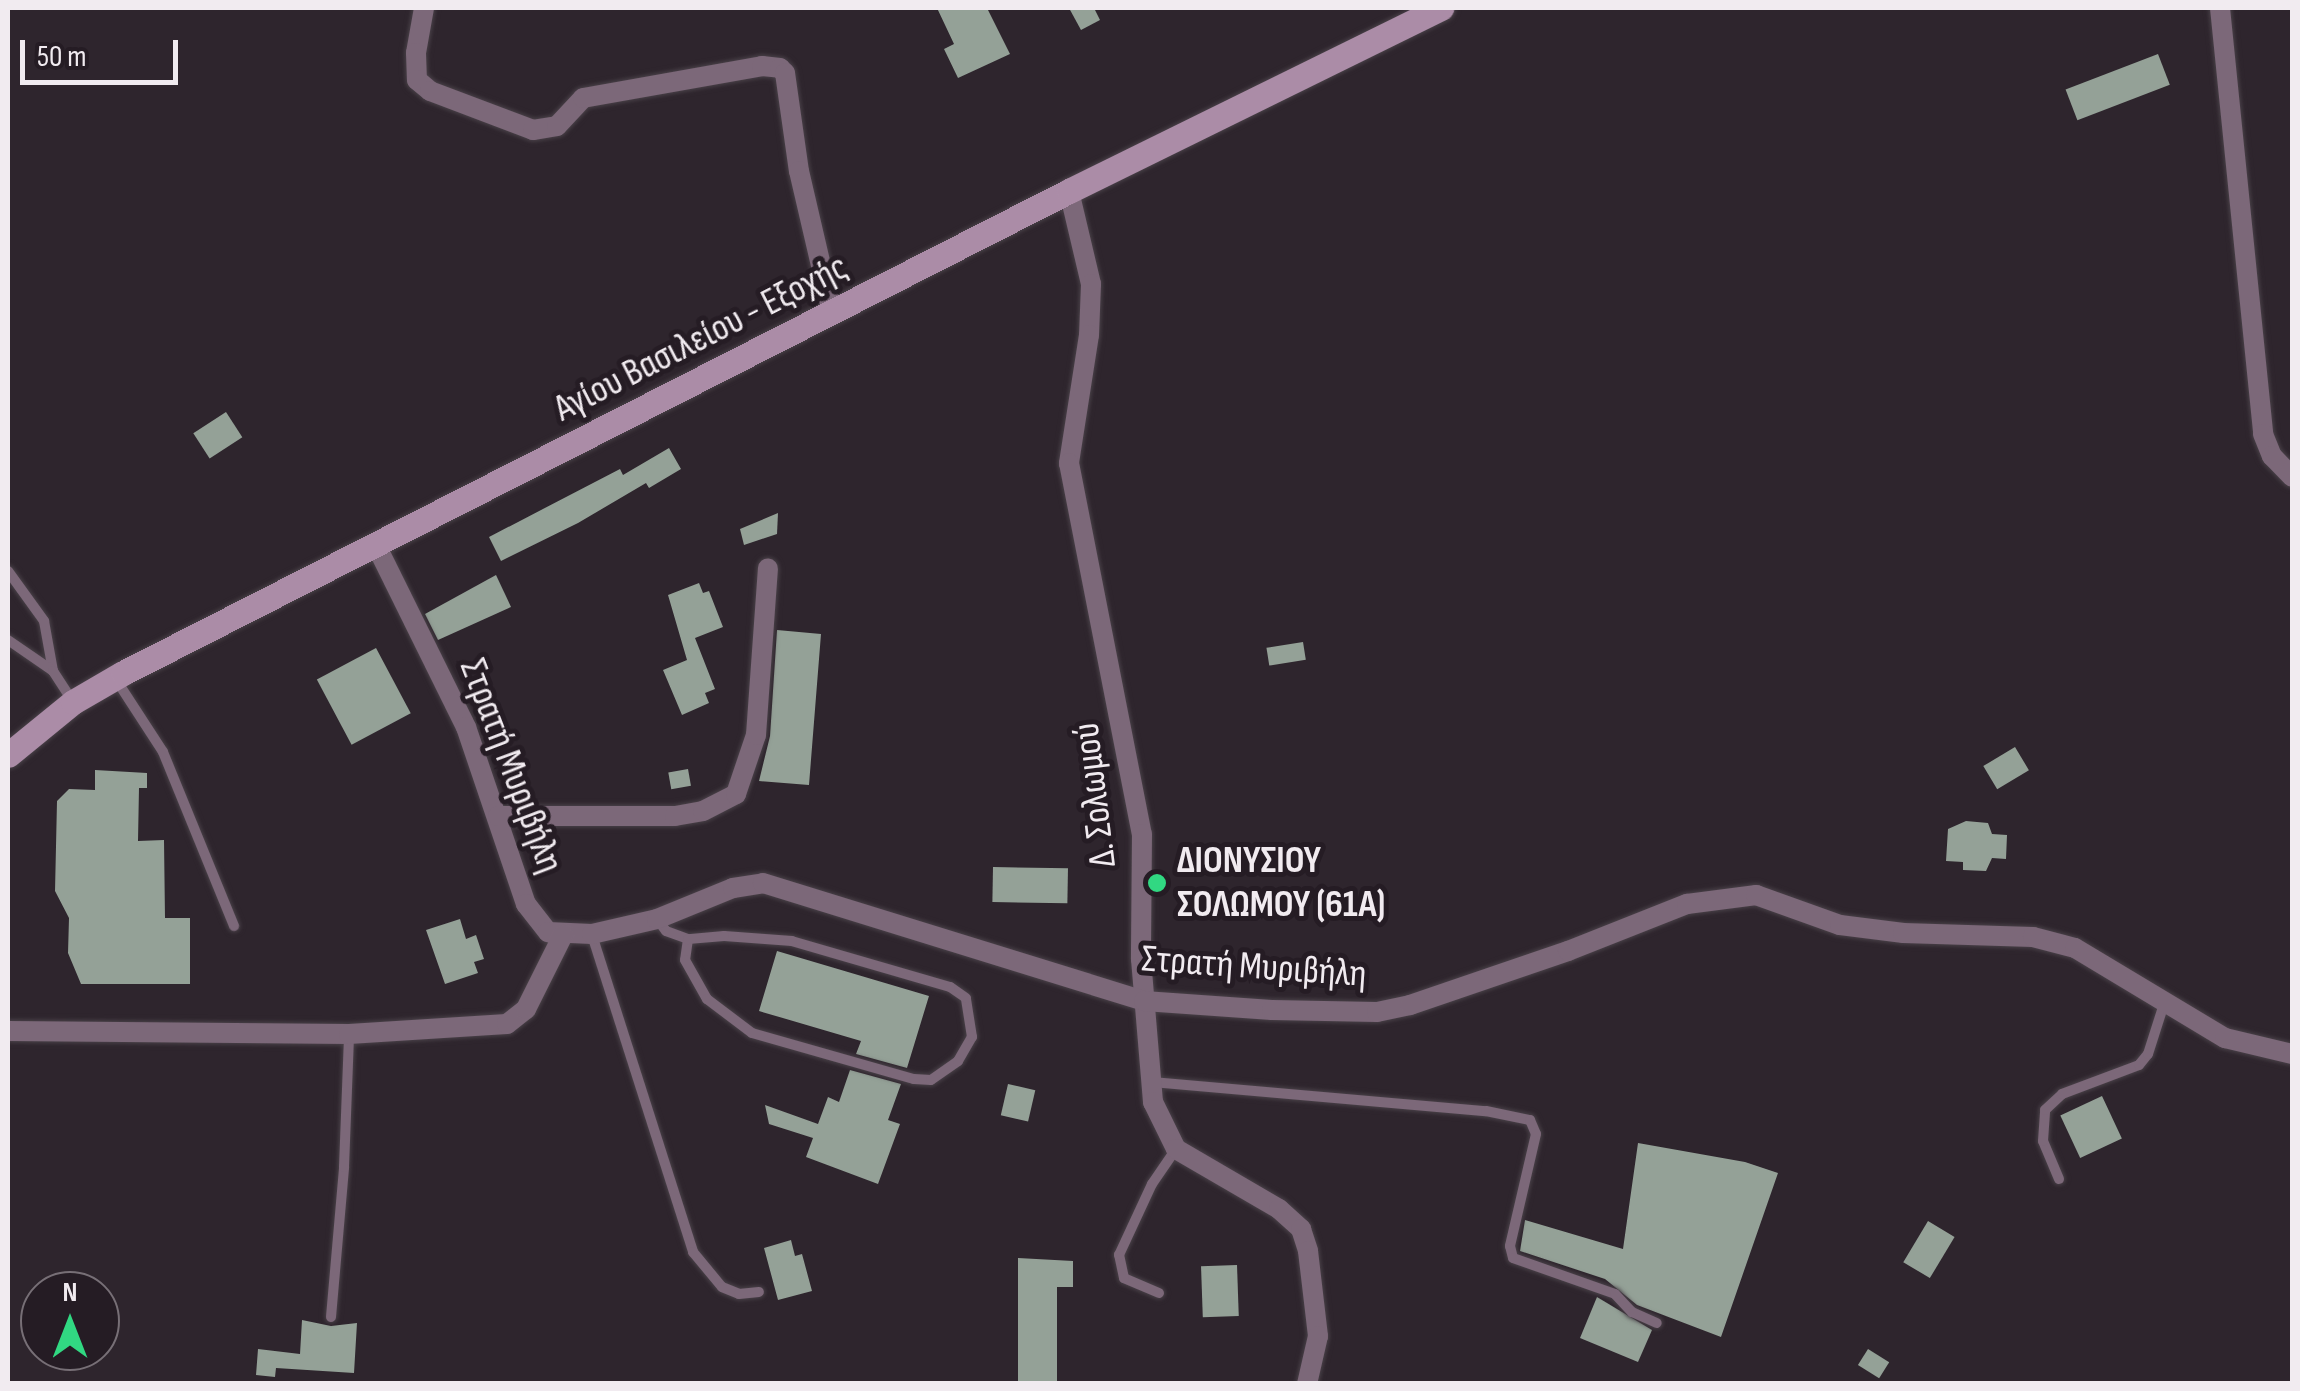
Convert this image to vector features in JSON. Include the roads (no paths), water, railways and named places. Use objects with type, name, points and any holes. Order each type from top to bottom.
[{"type":"main road","name":"Αγίου Βασιλείου - Εξοχής","points":[[8,755],[73,702],[115,677],[1070,191],[1441,8]]},
{"type":"street","points":[[424,8],[416,53],[417,80],[430,91],[533,130],[556,126],[583,98],[762,66],[780,68],[832,314]]},
{"type":"street","points":[[2220,8],[2263,434],[2272,456],[2292,478]]},
{"type":"street","name":"Δ. Σολωμού","points":[[1070,191],[1092,284],[1089,334],[1069,462],[1142,834],[1144,1000],[1151,1082],[1161,1126],[1176,1149]]},
{"type":"street","name":"Στρατή Μυριβήλη","points":[[376,545],[466,727],[498,816],[507,854],[535,921],[548,932],[592,934],[657,919],[734,888],[763,883],[1144,1000],[1272,1010],[1377,1012],[1410,1005],[1568,951],[1686,904],[1756,895],[1840,925],[1919,934],[1994,934],[2061,944],[2121,972],[2164,1004],[2225,1038],[2292,1054]]},
{"type":"street","points":[[498,816],[675,816],[703,811],[736,794],[756,734],[768,568]]},
{"type":"street","points":[[8,1031],[349,1034],[507,1024],[526,1010],[563,935]]},
{"type":"street","points":[[1176,1149],[1279,1209],[1300,1229],[1308,1251],[1318,1336],[1307,1384]]},
{"type":"lane","points":[[8,572],[44,621],[53,670],[73,702]]},
{"type":"lane","points":[[8,640],[53,670]]},
{"type":"lane","points":[[115,677],[164,752],[234,926]]},
{"type":"lane","points":[[657,919],[666,930],[688,939],[724,936],[792,941],[950,987],[966,998],[972,1036],[958,1062],[931,1080],[914,1080],[752,1033],[707,999],[686,960],[688,939]]},
{"type":"lane","points":[[592,934],[693,1252],[722,1287],[738,1294],[759,1292]]},
{"type":"lane","points":[[2060,1179],[2043,1141],[2045,1110],[2062,1094],[2139,1065],[2148,1054],[2164,1004]]},
{"type":"lane","points":[[331,1317],[344,1168],[349,1034]]},
{"type":"lane","points":[[1151,1082],[1486,1111],[1530,1120],[1536,1134],[1516,1218],[1513,1258],[1615,1294],[1632,1312],[1657,1323]]},
{"type":"lane","points":[[1160,1293],[1124,1278],[1119,1255],[1152,1184],[1176,1149]]},
{"type":"place","name":"ΔΙΟΝΥΣΙΟΥ ΣΟΛΩΜΟΥ (61Α)","points":[[1157,883]]}]
